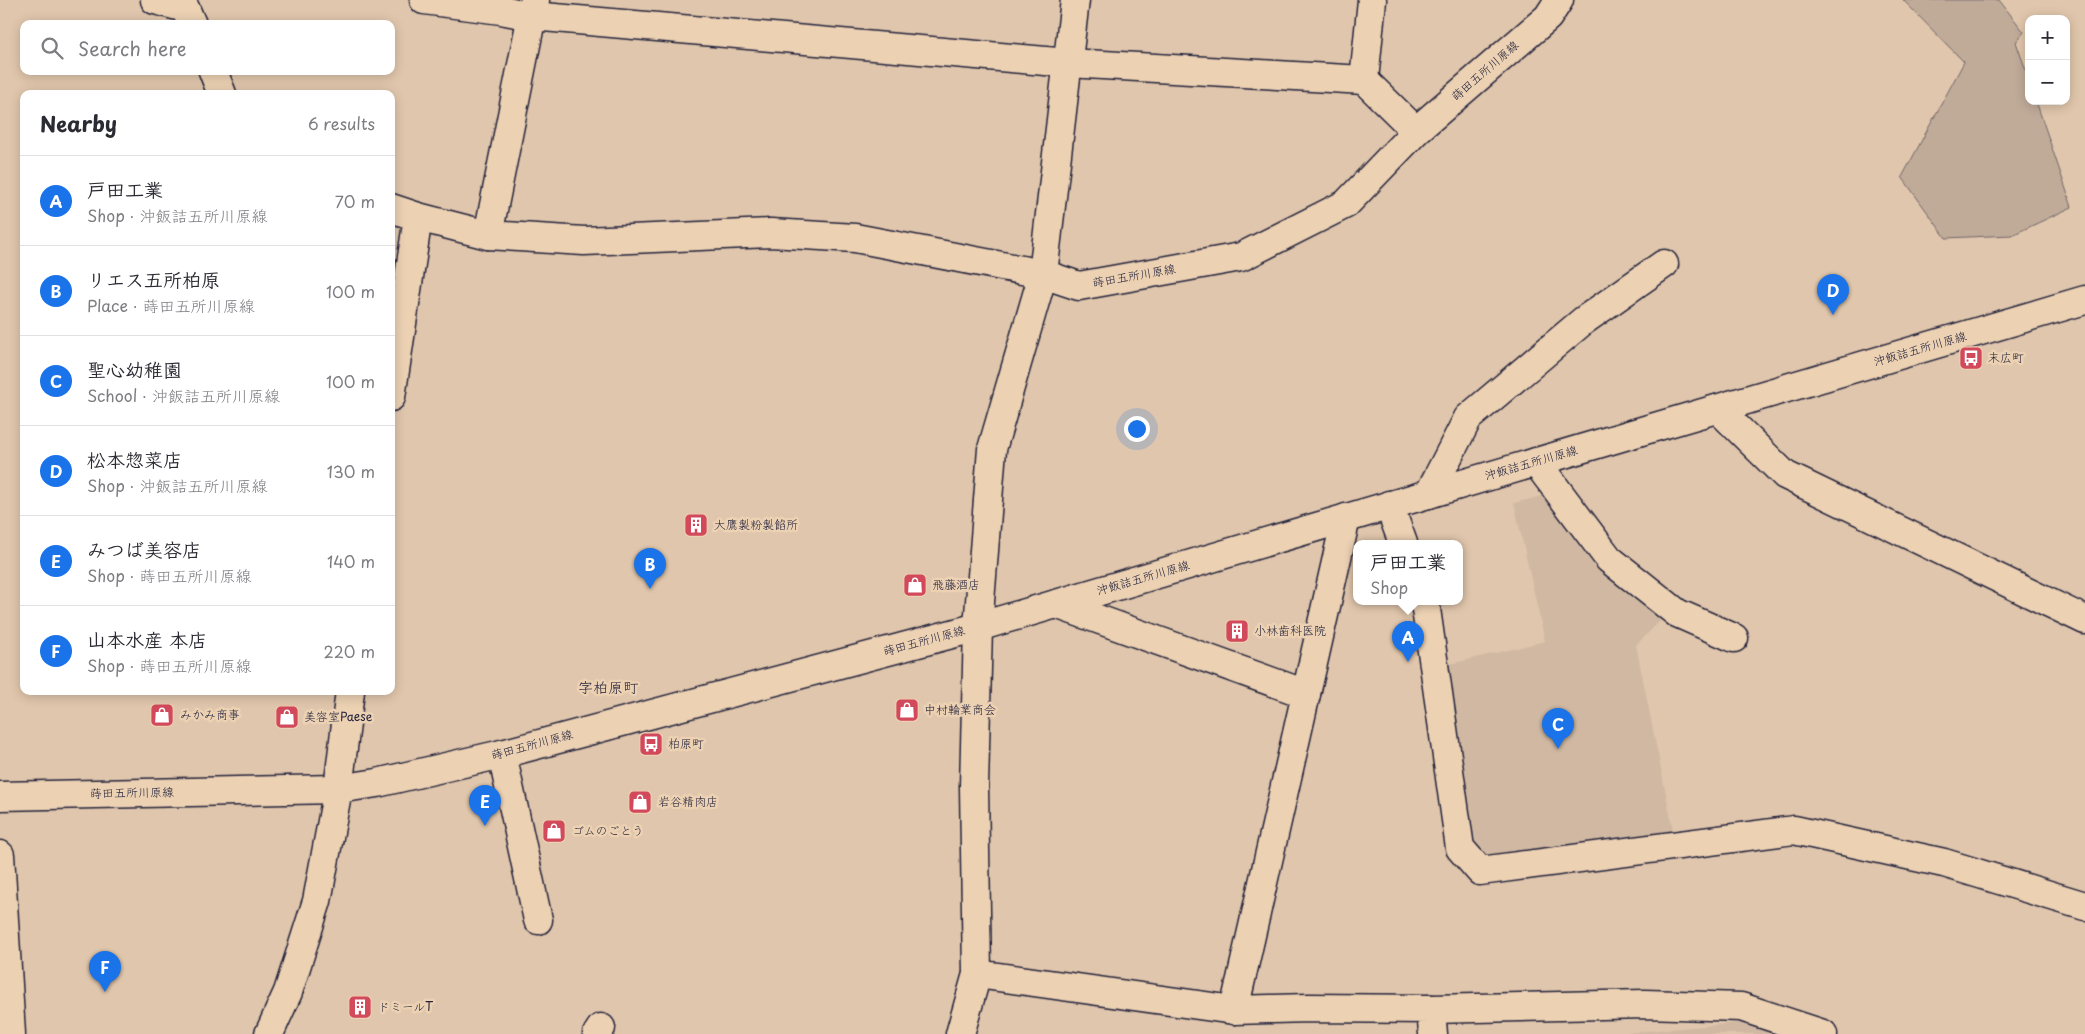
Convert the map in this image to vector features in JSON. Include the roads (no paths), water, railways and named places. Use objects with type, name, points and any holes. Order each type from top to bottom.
[{"type":"street","points":[[155,0],[190,11]]},
{"type":"street","points":[[424,0],[501,10],[534,8],[1068,63],[1364,80],[1416,131]]},
{"type":"street","points":[[395,209],[488,235],[584,241],[772,233],[856,238],[1043,274],[1075,0]]},
{"type":"street","points":[[1364,80],[1372,0]]},
{"type":"street","name":"蒔田五所川原線","points":[[0,796],[338,789],[377,783],[502,754],[978,627],[992,449],[1043,274],[1079,286],[1241,257],[1346,204],[1416,131],[1548,17],[1559,0]]},
{"type":"street","points":[[488,235],[534,8]]},
{"type":"street","points":[[215,75],[220,90]]},
{"type":"street","points":[[395,370],[418,216]]},
{"type":"street","points":[[1429,494],[1468,418],[1583,321],[1664,264]]},
{"type":"street","name":"沖飯詰五所川原線","points":[[978,627],[2085,300]]},
{"type":"street","points":[[1718,409],[1785,475],[2085,620]]},
{"type":"street","points":[[1536,462],[1609,559],[1677,613],[1734,638]]},
{"type":"street","points":[[1389,505],[1402,540]]},
{"type":"street","points":[[1234,1010],[1346,518]]},
{"type":"street","points":[[1056,604],[1306,694]]},
{"type":"street","points":[[1424,605],[1460,848],[1480,871],[1794,830],[1944,863],[2085,906]]},
{"type":"street","points":[[960,1034],[976,974],[974,787],[978,627]]},
{"type":"street","points":[[269,1034],[288,992],[317,901],[338,789],[350,695]]},
{"type":"street","points":[[502,754],[538,920]]},
{"type":"street","points":[[0,855],[10,1034]]},
{"type":"street","points":[[976,974],[1234,1010],[1309,1008],[1432,1021],[1644,1004],[1741,1007],[1823,1034]]},
{"type":"place","name":"松本惣菜店","points":[[1833,315]]},
{"type":"place","name":"末広町","points":[[1971,358]]},
{"type":"place","name":"大鷹製粉製餡所","points":[[696,525]]},
{"type":"place","name":"飛藤酒店","points":[[915,585]]},
{"type":"place","name":"リエス五所柏原","points":[[650,589]]},
{"type":"place","name":"小林歯科医院","points":[[1237,631]]},
{"type":"place","name":"戸田工業","points":[[1408,662]]},
{"type":"place","name":"中村輪業商会","points":[[907,710]]},
{"type":"place","name":"みかみ商事","points":[[162,715]]},
{"type":"place","name":"美容室Paese","points":[[287,717]]},
{"type":"place","name":"柏原町","points":[[651,744]]},
{"type":"place","name":"聖心幼稚園","points":[[1558,749]]},
{"type":"place","name":"岩谷精肉店","points":[[640,802]]},
{"type":"place","name":"みつば美容店","points":[[485,826]]},
{"type":"place","name":"ゴムのごとう","points":[[554,831]]},
{"type":"place","name":"山本水産 本店","points":[[105,992]]},
{"type":"place","name":"ドミールT","points":[[360,1007]]},
{"type":"district","name":"字柏原町","points":[[608,688]]}]
